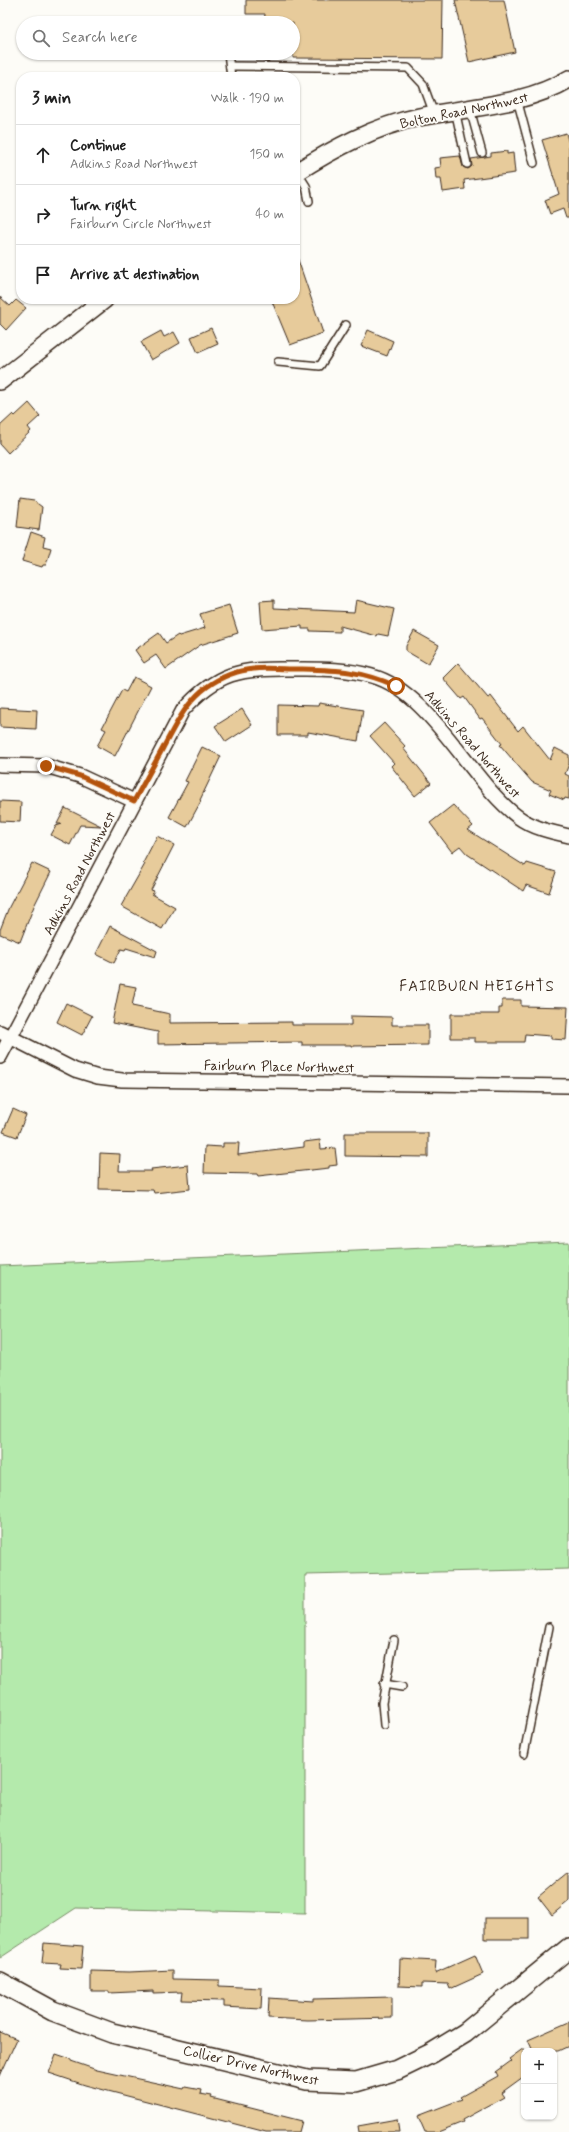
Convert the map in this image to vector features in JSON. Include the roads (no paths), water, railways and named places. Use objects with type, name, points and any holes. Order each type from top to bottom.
[{"type":"main road","name":"Collier Drive Northwest","points":[[0,1982],[53,2011],[112,2033],[307,2080],[356,2082],[397,2070],[432,2053],[465,2033],[569,1948]]},
{"type":"street","name":"Bolton Road Northwest","points":[[300,170],[347,143],[382,128],[434,114],[531,96],[569,79]]},
{"type":"street","points":[[1,378],[98,304]]},
{"type":"street","name":"Adkins Road Northwest","points":[[0,1057],[5,1034],[183,710],[198,694],[219,679],[238,672],[262,668],[340,670],[373,676],[396,686],[416,701],[500,802],[519,818],[541,829],[569,836]]},
{"type":"street","points":[[0,765],[46,766],[74,774],[134,801]]},
{"type":"street","name":"Fairburn Place Northwest","points":[[5,1034],[75,1070],[98,1077],[122,1080],[569,1086]]},
{"type":"lane","points":[[229,60],[231,72]]},
{"type":"lane","points":[[230,66],[408,68],[423,84],[434,114]]},
{"type":"lane","points":[[517,99],[534,163]]},
{"type":"lane","points":[[462,109],[482,153]]},
{"type":"lane","points":[[462,109],[467,164]]},
{"type":"lane","points":[[300,178],[306,186],[309,200]]},
{"type":"lane","points":[[278,362],[320,366],[346,325]]},
{"type":"lane","points":[[524,1754],[549,1627]]},
{"type":"lane","points":[[384,1725],[382,1702],[384,1684],[394,1640]]},
{"type":"lane","points":[[384,1684],[402,1687]]},
{"type":"lane","points":[[524,1710],[533,1712]]},
{"type":"district","name":"FAIRBURN HEIGHTS","points":[[477,986]]}]
